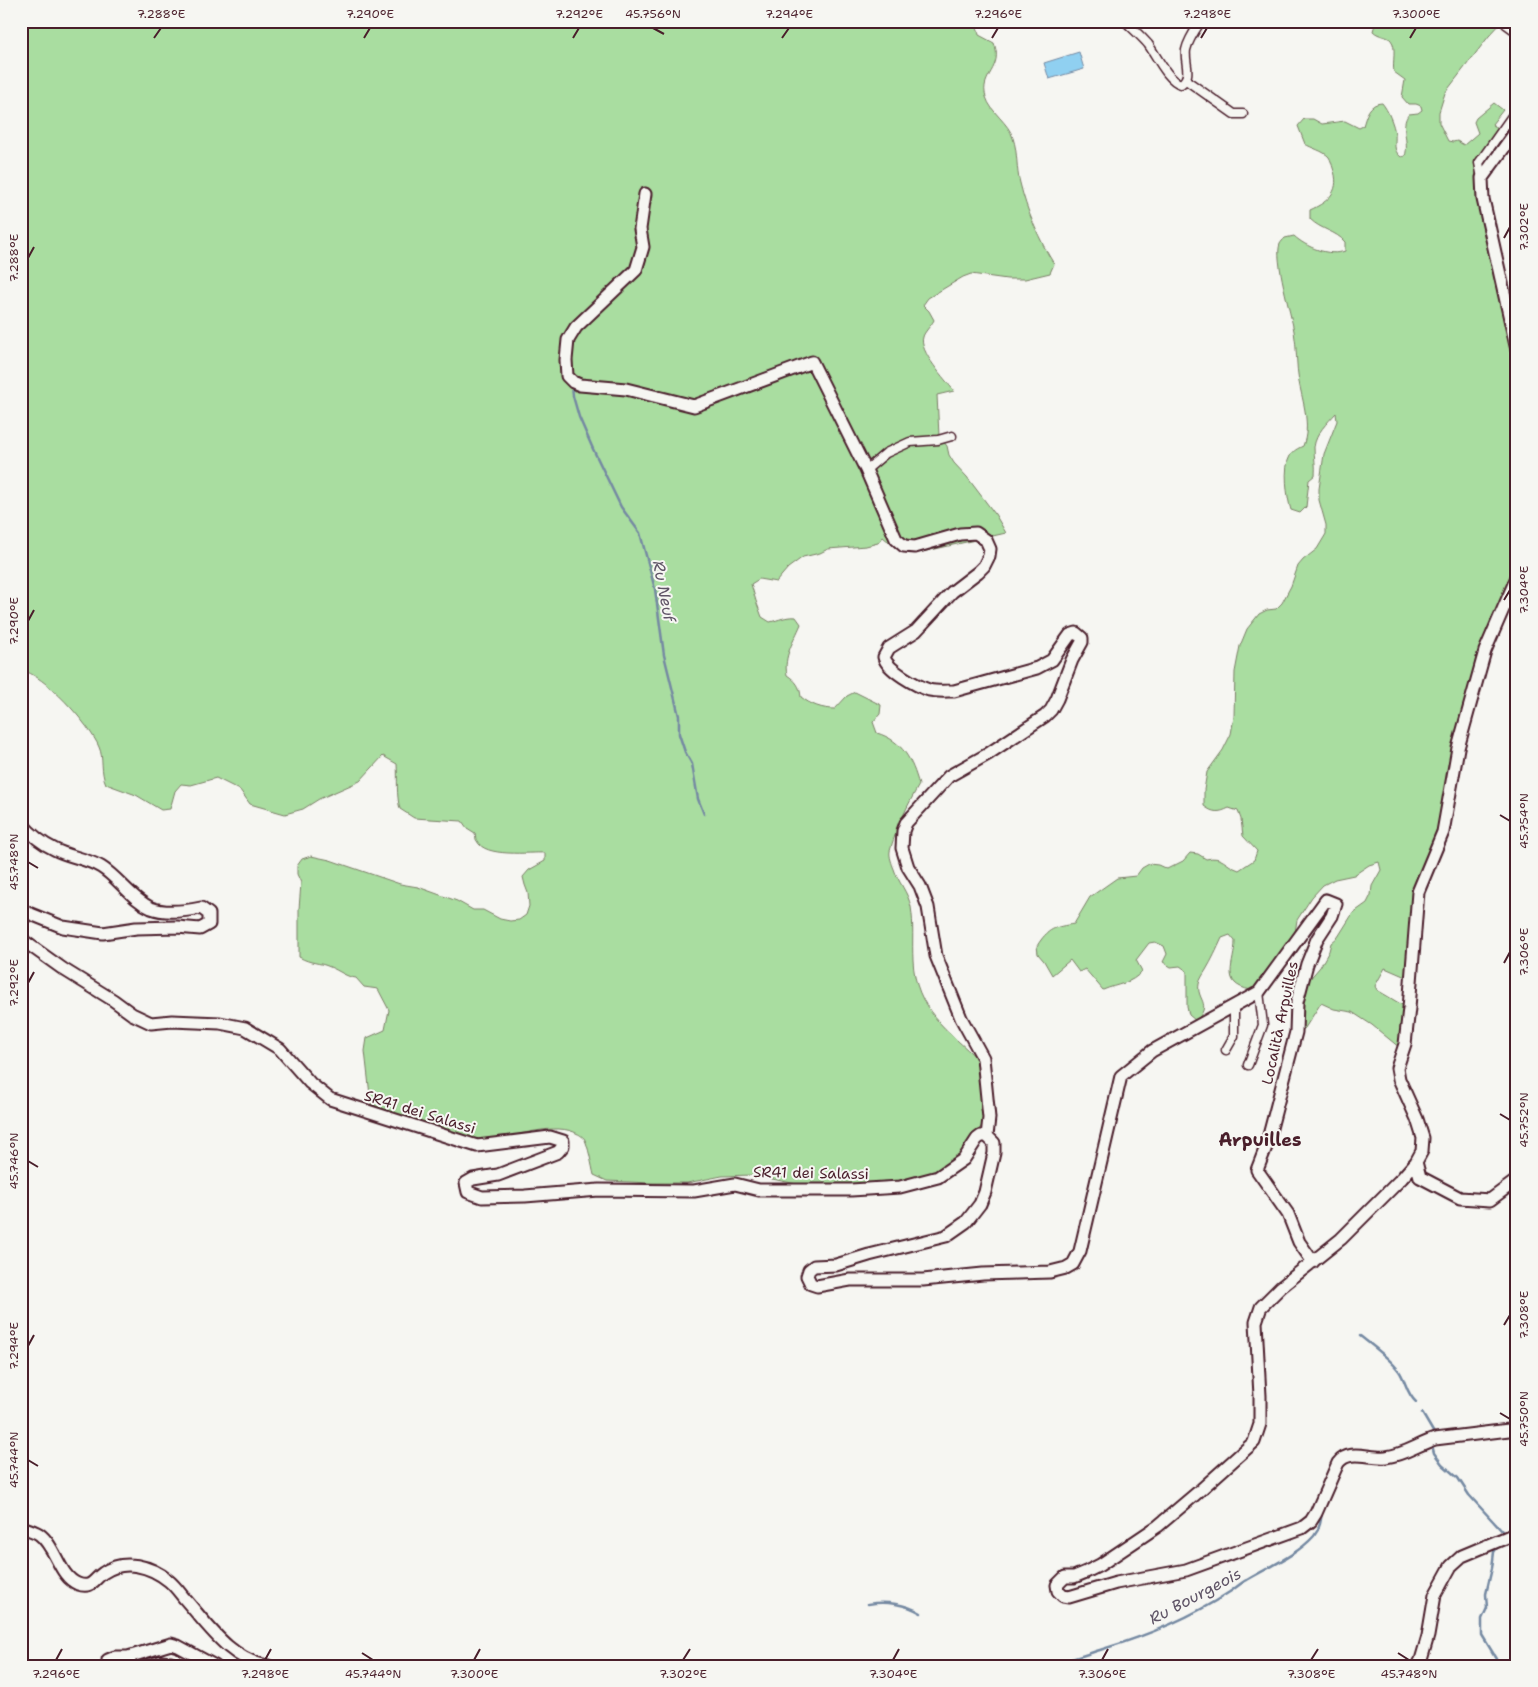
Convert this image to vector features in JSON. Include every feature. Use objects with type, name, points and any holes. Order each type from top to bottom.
[{"type":"street","points":[[1125,21],[1148,45],[1171,78],[1176,83],[1181,84],[1188,75],[1186,51],[1190,39],[1201,21]]},
{"type":"street","points":[[1506,24],[1517,32]]},
{"type":"street","points":[[1186,80],[1234,114],[1243,114]]},
{"type":"street","points":[[1517,109],[1478,163],[1482,178],[1483,198],[1517,350]]},
{"type":"street","points":[[1482,178],[1517,130]]},
{"type":"street","points":[[645,194],[640,229],[643,247],[636,270],[576,328],[568,340],[567,376],[573,382],[580,385],[626,389],[694,406],[812,362],[866,470],[896,539],[904,546],[915,547],[960,534],[976,533],[986,540],[990,549],[984,566],[978,572],[952,592],[916,631],[887,651],[884,657],[889,666],[908,680],[929,690],[954,691],[1037,668],[1052,660],[1070,635],[1074,633],[1079,634],[1082,640],[1051,710],[988,754],[949,776],[906,823],[903,831],[902,848],[908,867],[920,886],[928,907],[936,956],[961,1018],[983,1058],[988,1118],[987,1136]]},
{"type":"street","points":[[866,470],[886,453],[910,442],[938,440],[952,436]]},
{"type":"street","points":[[1517,577],[1482,660],[1458,748],[1443,832],[1418,892],[1409,1008],[1404,1044],[1397,1068],[1399,1079],[1417,1119],[1423,1138],[1422,1151],[1416,1162],[1402,1178],[1340,1239],[1281,1287],[1261,1307],[1253,1340],[1260,1396],[1260,1424],[1254,1442],[1158,1526],[1100,1565],[1086,1572],[1061,1580],[1057,1585],[1058,1591],[1063,1596],[1069,1597],[1116,1583],[1186,1570],[1302,1528],[1311,1522],[1316,1513],[1338,1463],[1349,1454],[1386,1458],[1401,1454],[1431,1440],[1517,1429]]},
{"type":"street","points":[[21,823],[30,833],[54,850],[75,856],[101,867],[131,894],[152,908],[179,912],[201,908],[209,914],[209,924],[200,929],[177,927],[136,928],[103,933],[63,927],[21,910]]},
{"type":"street","name":"Località Arpuilles","points":[[987,1136],[994,1143],[994,1153],[985,1192],[980,1204],[966,1222],[946,1236],[836,1265],[814,1266],[807,1273],[809,1282],[817,1286],[850,1280],[923,1280],[983,1274],[1050,1272],[1066,1268],[1072,1264],[1080,1251],[1121,1076],[1157,1048],[1259,992],[1326,900],[1336,904],[1332,916],[1318,939],[1307,964],[1297,1002],[1296,1032],[1266,1147],[1257,1170],[1288,1214],[1299,1242],[1313,1262]]},
{"type":"street","name":"SR41 dei Salassi","points":[[21,939],[132,1014],[151,1023],[172,1021],[220,1023],[246,1028],[280,1048],[310,1083],[330,1099],[477,1146],[550,1137],[562,1141],[563,1146],[558,1152],[498,1175],[473,1179],[466,1183],[468,1192],[482,1197],[524,1196],[599,1190],[694,1191],[735,1184],[759,1190],[851,1190],[900,1187],[938,1177],[964,1159],[977,1139],[981,1136],[987,1136]]},
{"type":"street","points":[[1248,1064],[1263,1024],[1259,992]]},
{"type":"street","points":[[1226,1050],[1234,1036],[1234,1006]]},
{"type":"street","points":[[1416,1162],[1420,1177],[1460,1198],[1490,1200],[1517,1180]]},
{"type":"street","points":[[21,1527],[39,1534],[53,1549],[66,1577],[77,1584],[86,1586],[95,1582],[102,1573],[124,1564],[149,1568],[169,1581],[221,1641],[237,1654],[256,1664],[268,1666]]},
{"type":"street","points":[[1418,1666],[1422,1660],[1436,1595],[1451,1566],[1462,1556],[1517,1533]]},
{"type":"street","points":[[108,1666],[108,1660],[115,1656],[128,1657],[171,1644],[215,1666]]},
{"type":"street","points":[[146,1666],[160,1662],[171,1663],[173,1666]]},
{"type":"green space","points":[[21,21],[974,21],[976,22],[979,35],[994,43],[996,59],[986,83],[986,97],[988,103],[1011,133],[1016,149],[1019,178],[1026,204],[1039,236],[1054,264],[1050,273],[1025,279],[1007,279],[971,274],[928,298],[923,305],[934,320],[924,335],[923,343],[925,350],[939,373],[954,391],[937,395],[939,436],[947,446],[949,455],[954,463],[995,514],[1006,533],[922,552],[905,552],[896,548],[883,537],[878,543],[866,546],[828,549],[803,557],[788,568],[776,582],[759,579],[751,584],[762,617],[770,622],[796,617],[801,624],[790,649],[786,668],[787,675],[799,687],[801,697],[817,706],[835,709],[847,696],[855,692],[881,705],[880,714],[873,722],[877,733],[900,746],[913,767],[919,785],[899,826],[892,843],[890,855],[896,874],[911,907],[913,960],[915,977],[920,992],[926,1005],[935,1017],[980,1061],[984,1123],[960,1158],[930,1175],[890,1183],[797,1184],[752,1175],[722,1176],[687,1183],[607,1181],[594,1175],[584,1138],[569,1130],[548,1129],[501,1138],[479,1139],[448,1133],[371,1104],[365,1051],[367,1038],[385,1030],[389,1010],[378,989],[364,987],[356,978],[326,965],[307,961],[299,957],[301,883],[297,874],[297,866],[302,859],[311,856],[330,860],[400,884],[418,887],[457,901],[473,910],[483,910],[500,919],[510,921],[519,920],[526,915],[529,906],[528,893],[523,877],[529,870],[545,861],[545,853],[508,853],[489,850],[476,840],[475,833],[467,828],[462,821],[414,818],[400,809],[397,764],[383,756],[360,781],[319,799],[303,809],[285,814],[250,804],[240,790],[216,778],[191,785],[181,784],[175,791],[170,809],[161,810],[136,795],[106,784],[99,747],[86,726],[53,690],[31,674],[21,670]]},
{"type":"green space","points":[[1391,21],[1503,21],[1445,93],[1439,112],[1439,123],[1448,141],[1457,141],[1464,145],[1478,133],[1474,122],[1476,118],[1494,103],[1503,110],[1492,124],[1500,133],[1475,167],[1477,194],[1517,367],[1517,566],[1500,604],[1439,836],[1425,862],[1408,978],[1385,968],[1375,986],[1377,990],[1404,1006],[1400,1048],[1372,1025],[1352,1012],[1334,1009],[1321,1003],[1305,1028],[1299,1033],[1301,1007],[1308,981],[1320,967],[1329,951],[1331,943],[1338,937],[1353,913],[1367,903],[1371,895],[1372,886],[1381,870],[1379,862],[1369,865],[1354,875],[1335,879],[1323,885],[1312,897],[1297,920],[1294,939],[1261,984],[1251,990],[1241,987],[1232,978],[1235,941],[1230,935],[1222,938],[1199,982],[1204,1006],[1201,1015],[1196,1021],[1189,1015],[1187,1007],[1187,971],[1180,966],[1171,967],[1163,962],[1167,954],[1164,946],[1155,942],[1149,943],[1136,960],[1142,971],[1134,979],[1103,990],[1085,969],[1079,972],[1070,960],[1052,975],[1038,954],[1037,946],[1052,929],[1074,924],[1090,897],[1117,878],[1136,876],[1142,868],[1149,864],[1167,869],[1183,861],[1190,853],[1198,854],[1206,859],[1220,859],[1239,870],[1254,860],[1257,851],[1243,836],[1238,811],[1229,808],[1216,811],[1204,806],[1207,772],[1223,750],[1231,734],[1234,717],[1235,672],[1240,646],[1247,629],[1259,614],[1267,610],[1276,609],[1282,603],[1291,586],[1298,566],[1317,549],[1326,534],[1326,525],[1319,500],[1319,489],[1324,454],[1337,421],[1336,413],[1322,428],[1315,442],[1315,475],[1309,480],[1306,507],[1300,513],[1291,510],[1286,475],[1288,461],[1291,454],[1303,446],[1306,422],[1298,376],[1294,331],[1279,261],[1280,244],[1285,238],[1294,236],[1318,250],[1332,253],[1345,251],[1345,242],[1341,238],[1310,219],[1310,210],[1328,199],[1335,189],[1336,183],[1329,157],[1305,144],[1298,126],[1304,119],[1313,119],[1322,124],[1345,121],[1359,128],[1363,126],[1371,108],[1382,103],[1393,126],[1396,152],[1401,157],[1405,156],[1406,119],[1409,114],[1418,113],[1422,110],[1421,106],[1408,104],[1402,97],[1405,80],[1394,72],[1393,43],[1388,38],[1373,31],[1377,24]]},
{"type":"water","points":[[1079,52],[1084,69],[1049,79],[1044,63]]},
{"type":"waterway","name":"Ru Neuf","points":[[572,386],[579,417],[593,449],[621,507],[640,533],[655,589],[664,655],[679,716],[679,734],[685,752],[692,764],[698,799],[704,814]]},
{"type":"waterway","points":[[1360,1336],[1391,1361],[1416,1402]]},
{"type":"waterway","points":[[1422,1413],[1435,1435]]},
{"type":"waterway","points":[[1432,1445],[1434,1453],[1442,1464],[1458,1478],[1469,1495],[1502,1531],[1503,1535]]},
{"type":"waterway","name":"Ru Bourgeois","points":[[1047,1663],[1076,1658],[1135,1638],[1167,1625],[1213,1602],[1307,1543],[1316,1533],[1322,1511]]},
{"type":"waterway","points":[[1497,1666],[1496,1658],[1482,1635],[1482,1619],[1487,1608],[1486,1594],[1494,1552],[1499,1545]]},
{"type":"waterway","name":"Ru Bourgeois","points":[[868,1604],[896,1604],[909,1607],[921,1613]]},
{"type":"district","name":"Arpuilles","points":[[1260,1140]]}]
